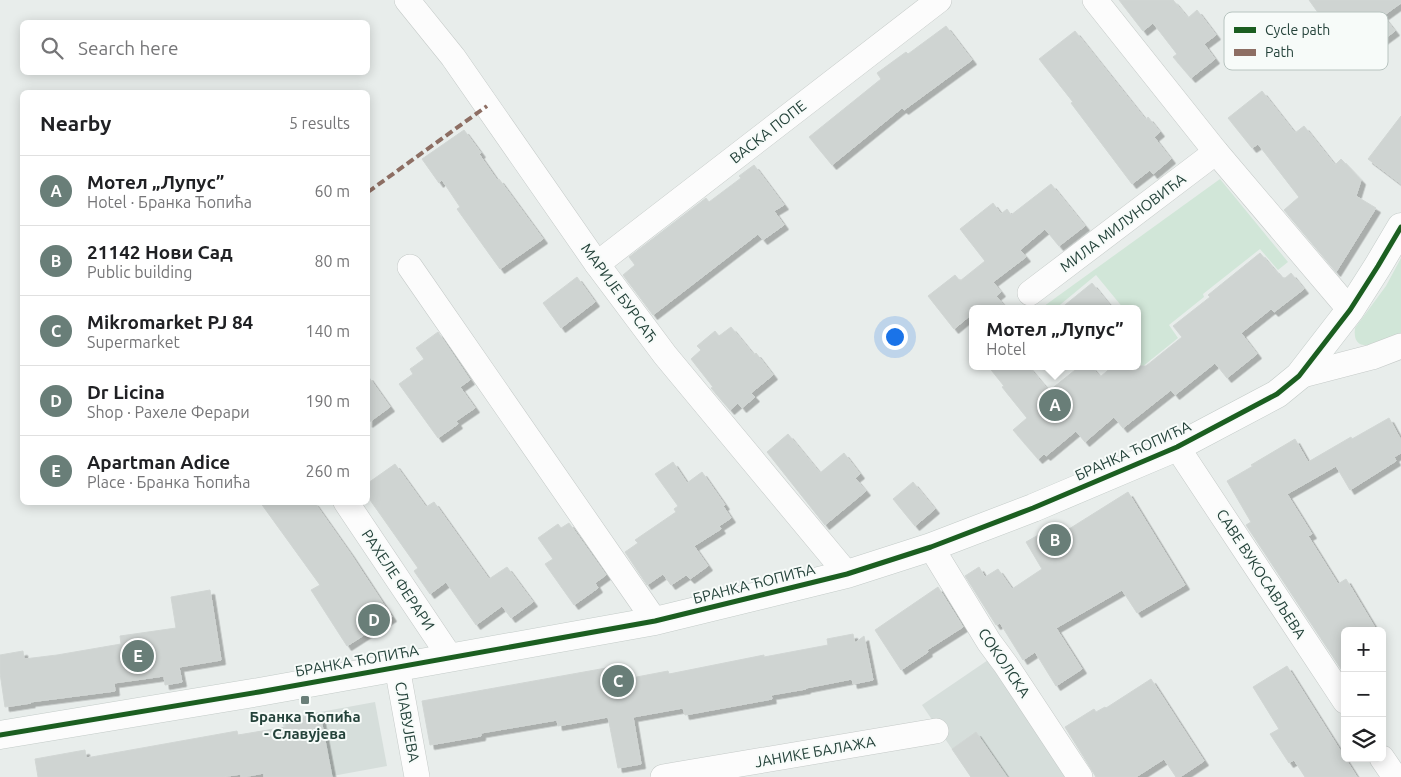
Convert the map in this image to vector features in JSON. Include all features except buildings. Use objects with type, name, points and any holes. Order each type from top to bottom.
[{"type":"street","name":"МАРИЈЕ БУРСАЋ","points":[[407,0],[453,57],[597,264],[665,355],[847,574]]},
{"type":"street","name":"ВАСКА ПОПЕ","points":[[597,264],[939,0]]},
{"type":"street","points":[[1095,0],[1216,152],[1350,310]]},
{"type":"street","name":"МИЛА МИЛУНОВИЋА","points":[[1030,293],[1216,152]]},
{"type":"street","name":"БРАНКА ЋОПИЋА","points":[[0,735],[259,692],[655,621],[847,574],[931,547],[1039,505],[1177,447],[1277,394],[1299,376],[1350,310],[1401,227]]},
{"type":"street","points":[[410,267],[655,621]]},
{"type":"street","points":[[1299,376],[1372,357],[1401,346]]},
{"type":"street","name":"САВЕ ВУКОСАВЉЕВА","points":[[1177,447],[1341,695]]},
{"type":"street","name":"РАХЕЛЕ ФЕРАРИ","points":[[348,505],[450,657]]},
{"type":"street","name":"СОКОЛСКА","points":[[931,547],[989,642],[1080,777]]},
{"type":"street","name":"СЛАВУЈЕВА","points":[[397,667],[417,777]]},
{"type":"street","name":"ЈАНИКЕ БАЛАЖА","points":[[664,777],[936,731]]},
{"type":"street","points":[[1385,762],[1395,777]]},
{"type":"shaded area","points":[[991,658],[1072,777],[971,777],[922,705]]},
{"type":"shaded area","points":[[375,702],[387,766],[327,777],[293,777],[282,719]]},
{"type":"green space","points":[[1220,179],[1288,262],[1278,270],[1260,249],[1203,294],[1204,297],[1169,325],[1178,338],[1142,367],[1141,305],[1121,305],[1096,275],[1060,305],[1046,305]]},
{"type":"green space","points":[[1401,258],[1401,334],[1371,345],[1358,343],[1355,337],[1355,328],[1386,286]]},
{"type":"marked path","points":[[370,191],[487,106]]},
{"type":"cycle path","points":[[0,735],[259,692],[655,621],[847,574],[931,547],[1033,508],[1177,447],[1277,394],[1299,376],[1350,310],[1401,227]]},
{"type":"place","name":"Мотел „Лупус”","points":[[1055,405]]},
{"type":"place","name":"21142 Нови Сад","points":[[1055,540]]},
{"type":"place","name":"Dr Licina","points":[[374,620]]},
{"type":"place","name":"Apartman Adice","points":[[138,656]]},
{"type":"place","name":"Mikromarket PJ 84","points":[[618,681]]},
{"type":"place","name":"Бранка Ћопића - Славујева","points":[[305,700]]}]
